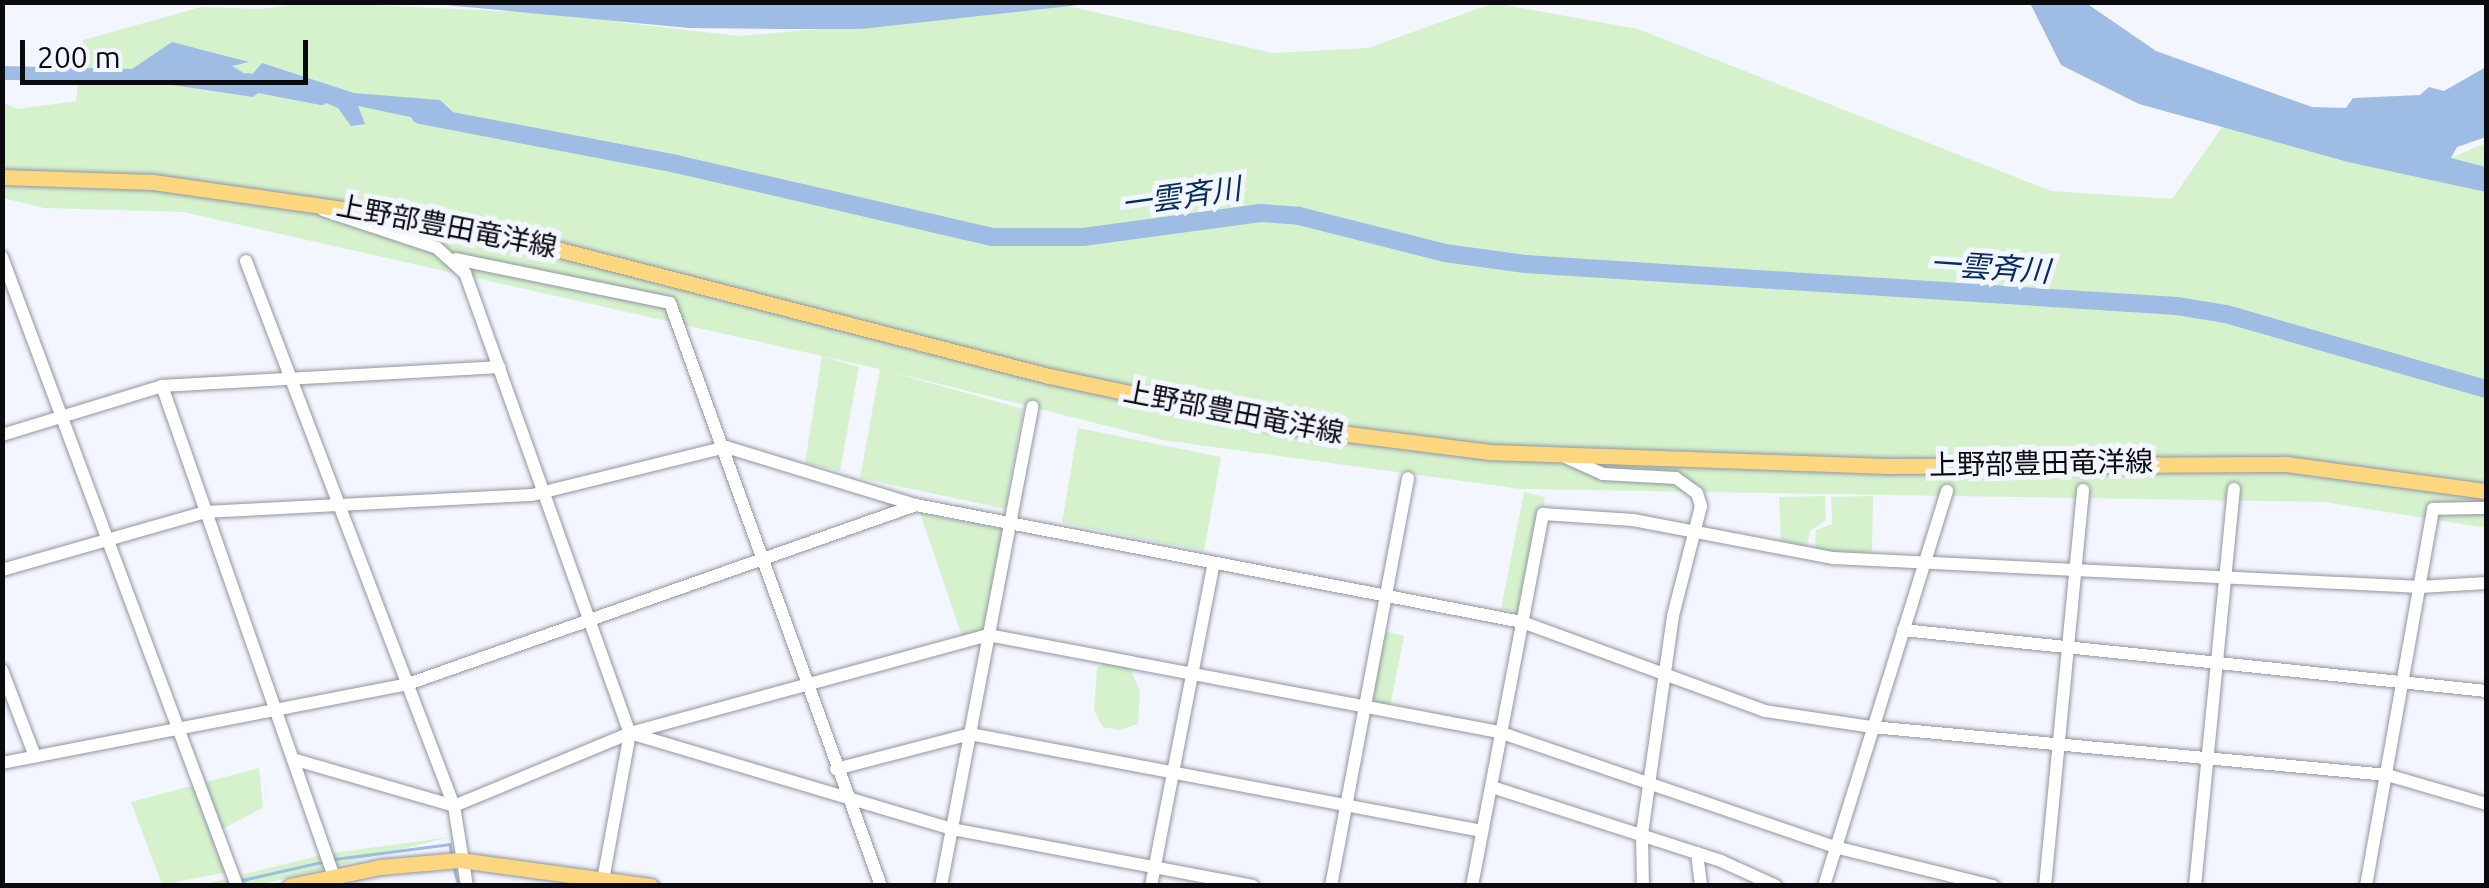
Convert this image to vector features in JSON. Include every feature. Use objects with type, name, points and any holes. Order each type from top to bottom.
[{"type":"main road","name":"上野部豊田竜洋線","points":[[2,175],[300,198],[574,251],[939,349],[1264,422],[1563,456],[1888,466],[2286,464],[2486,491]]},
{"type":"main road","points":[[290,886],[333,874],[460,860],[651,886]]},
{"type":"street","points":[[300,198],[456,259],[670,303],[726,447],[846,798],[881,886]]},
{"type":"street","points":[[2,257],[237,886]]},
{"type":"street","points":[[456,259],[499,367],[630,733],[603,881]]},
{"type":"street","points":[[246,261],[344,504],[454,806],[467,886]]},
{"type":"street","points":[[2,435],[162,386],[499,367]]},
{"type":"street","points":[[162,386],[278,705],[333,874]]},
{"type":"street","points":[[941,886],[1032,406]]},
{"type":"street","points":[[2,570],[206,512],[544,493],[726,447],[916,505],[1522,622],[1665,678],[1764,710],[1872,728],[2387,776],[2486,804]]},
{"type":"street","points":[[1563,456],[1602,474],[1688,483],[1700,506],[1697,531],[1673,616],[1642,835],[1644,886]]},
{"type":"street","points":[[1332,886],[1408,478]]},
{"type":"street","points":[[2195,886],[2234,489]]},
{"type":"street","points":[[2046,886],[2084,490]]},
{"type":"street","points":[[1824,886],[1947,492]]},
{"type":"street","points":[[2,763],[278,705],[408,684],[916,505]]},
{"type":"street","points":[[2366,886],[2433,509],[2486,508]]},
{"type":"street","points":[[1472,886],[1542,514],[1697,531],[1833,558],[1924,558],[2420,587],[2486,583]]},
{"type":"street","points":[[1151,886],[1214,562]]},
{"type":"street","points":[[1903,630],[2404,679],[2486,691]]},
{"type":"street","points":[[296,760],[454,806],[630,733],[807,680],[988,635],[1499,732],[1834,847],[1993,886]]},
{"type":"street","points":[[2,670],[34,754]]},
{"type":"street","points":[[630,733],[952,829],[1253,886]]},
{"type":"street","points":[[836,769],[970,734],[1482,831]]},
{"type":"street","points":[[1492,787],[1696,853],[1776,886]]},
{"type":"street","points":[[1696,853],[1701,886]]},
{"type":"green space","points":[[310,2],[540,13],[739,36],[1068,6],[1273,53],[1368,48],[1494,3],[1638,29],[2051,191],[2172,199],[2222,127],[2418,172],[2486,143],[2486,528],[2325,502],[1521,489],[1163,440],[884,370],[1023,409],[1005,509],[860,478],[880,369],[183,212],[44,208],[3,198],[3,103],[18,109],[76,101],[83,40],[201,7],[262,9]]},
{"type":"green space","points":[[822,356],[859,367],[840,471],[805,463]]},
{"type":"green space","points":[[1078,428],[1221,457],[1204,551],[1062,523]]},
{"type":"green space","points":[[1524,492],[1545,497],[1523,613],[1501,609]]},
{"type":"green space","points":[[1825,496],[1826,520],[1810,531],[1806,548],[1781,540],[1779,497]]},
{"type":"green space","points":[[1873,496],[1872,554],[1839,558],[1815,548],[1816,530],[1832,524],[1831,497]]},
{"type":"green space","points":[[920,513],[1003,529],[982,632],[962,636]]},
{"type":"green space","points":[[1385,631],[1404,636],[1390,706],[1370,702]]},
{"type":"green space","points":[[1107,662],[1130,668],[1140,691],[1138,724],[1119,730],[1103,727],[1094,710],[1097,668]]},
{"type":"green space","points":[[259,768],[263,808],[222,829],[232,871],[162,885],[131,802]]},
{"type":"green space","points":[[450,837],[263,884],[197,886],[326,854]]},
{"type":"water","points":[[1097,2],[861,29],[689,28],[424,3]]},
{"type":"water","points":[[2030,3],[2086,3],[2156,51],[2312,107],[2346,108],[2353,98],[2420,95],[2429,87],[2444,91],[2486,67],[2486,137],[2457,147],[2451,158],[2486,167],[2486,192],[2348,162],[2139,104],[2061,65]]},
{"type":"water","points":[[172,42],[249,62],[232,66],[250,77],[262,63],[354,93],[440,100],[456,115],[434,122],[358,106],[365,124],[351,126],[338,108],[274,81],[253,97],[139,80],[3,80],[3,66],[132,69]]},
{"type":"waterway","name":"一雲斉川","points":[[248,82],[321,96]]},
{"type":"waterway","points":[[420,115],[676,164],[992,237],[1083,237],[1260,213],[1299,216],[1445,253],[1525,264],[2177,306],[2226,314],[2486,389]]},
{"type":"waterway","points":[[335,859],[450,844],[452,855]]},
{"type":"waterway","points":[[242,880],[322,862]]},
{"type":"waterway","points":[[454,868],[459,886]]}]
